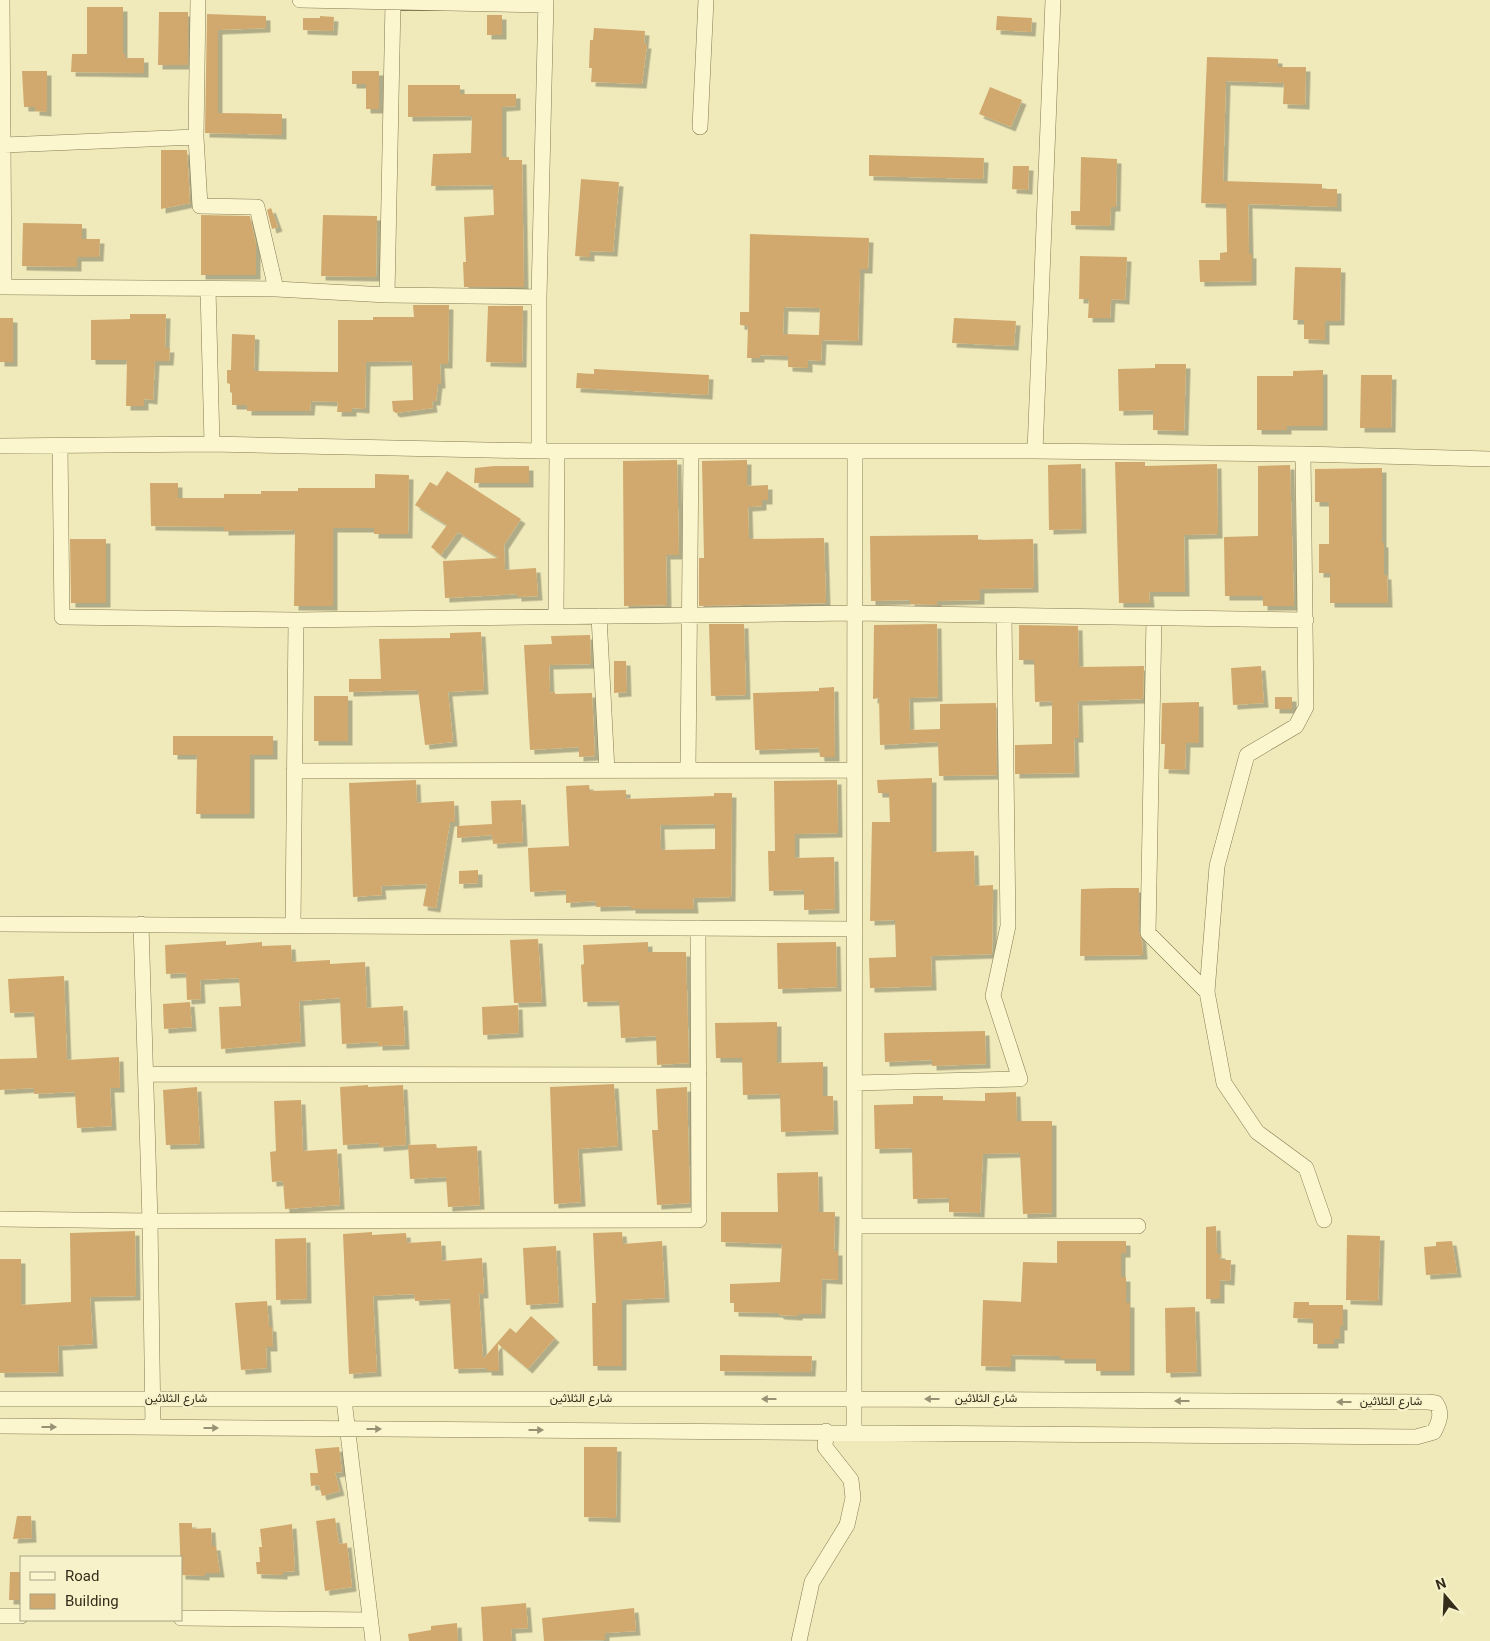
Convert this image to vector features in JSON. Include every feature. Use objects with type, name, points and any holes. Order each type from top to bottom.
[{"type":"street","points":[[2,0],[4,145],[2,287],[276,288],[387,296],[539,298]]},
{"type":"street","points":[[198,0],[196,137],[200,206],[257,207],[276,288]]},
{"type":"street","points":[[300,0],[546,2],[539,298],[539,451]]},
{"type":"street","points":[[700,127],[706,0]]},
{"type":"street","points":[[1035,451],[1053,0]]},
{"type":"street","points":[[387,296],[393,2]]},
{"type":"street","points":[[4,145],[196,137]]},
{"type":"street","points":[[208,289],[212,444]]},
{"type":"street","points":[[0,446],[212,444],[539,451],[1035,451],[1303,454],[1490,459]]},
{"type":"street","points":[[60,446],[62,617],[296,620],[854,613],[1004,617],[1306,620]]},
{"type":"street","points":[[556,617],[557,451]]},
{"type":"street","points":[[688,770],[691,452]]},
{"type":"street","points":[[854,1431],[855,452]]},
{"type":"street","points":[[1303,454],[1306,707],[1296,726],[1247,755],[1217,866],[1207,992],[1224,1083],[1257,1132],[1306,1168],[1324,1220]]},
{"type":"street","points":[[599,616],[607,771]]},
{"type":"street","points":[[854,1083],[1020,1079],[993,996],[1008,926],[1004,617]]},
{"type":"street","points":[[1154,618],[1148,932],[1207,992]]},
{"type":"street","points":[[293,925],[296,620]]},
{"type":"street","points":[[294,772],[854,770]]},
{"type":"street","points":[[0,924],[854,929]]},
{"type":"street","points":[[141,924],[150,1221],[153,1427]]},
{"type":"street","points":[[0,1219],[150,1221],[699,1220],[698,928]]},
{"type":"street","points":[[146,1074],[699,1075]]},
{"type":"street","points":[[854,1226],[1138,1226]]},
{"type":"street","name":"شارع الثلاثين","points":[[0,1399],[854,1398],[1428,1402],[1436,1403],[1440,1409],[1440,1418],[1434,1432],[1416,1437],[854,1431],[0,1426]]},
{"type":"street","points":[[344,1400],[373,1641]]},
{"type":"street","points":[[799,1641],[812,1582],[847,1525],[853,1498],[851,1480],[826,1447],[826,1431]]},
{"type":"street","points":[[0,1616],[20,1616]]},
{"type":"street","points":[[182,1618],[370,1620]]},
{"type":"building","points":[[87,7],[123,7],[123,54],[125,54],[125,58],[144,58],[144,73],[71,72],[72,54],[87,54]]},
{"type":"building","points":[[159,12],[188,12],[188,65],[158,65]]},
{"type":"building","points":[[207,14],[266,16],[266,28],[218,30],[218,113],[282,114],[282,135],[205,133]]},
{"type":"building","points":[[487,15],[502,15],[502,35],[487,35]]},
{"type":"building","points":[[320,16],[334,17],[333,31],[303,30],[303,18],[320,18]]},
{"type":"building","points":[[997,16],[1032,18],[1031,32],[996,30]]},
{"type":"building","points":[[594,28],[645,31],[644,44],[647,44],[642,84],[591,82],[592,68],[589,68],[590,40],[593,40]]},
{"type":"building","points":[[1207,57],[1278,59],[1278,67],[1306,67],[1305,105],[1283,104],[1284,83],[1226,81],[1223,181],[1322,184],[1322,189],[1337,189],[1337,207],[1248,204],[1249,254],[1252,254],[1252,281],[1200,282],[1199,260],[1220,260],[1220,253],[1227,252],[1226,204],[1201,203]]},
{"type":"building","points":[[22,71],[47,71],[47,112],[35,111],[35,107],[24,107]]},
{"type":"building","points":[[352,71],[379,71],[379,109],[366,109],[366,84],[352,84]]},
{"type":"building","points":[[408,85],[460,85],[460,94],[516,94],[516,106],[502,107],[502,157],[509,157],[509,160],[522,160],[524,287],[464,287],[463,262],[466,262],[464,217],[494,215],[493,185],[431,186],[433,154],[471,153],[472,116],[408,117]]},
{"type":"building","points":[[990,87],[1022,100],[1011,127],[979,114]]},
{"type":"building","points":[[161,150],[187,150],[190,203],[161,209]]},
{"type":"building","points":[[869,155],[984,158],[983,179],[869,176]]},
{"type":"building","points":[[1081,157],[1117,159],[1116,207],[1111,207],[1110,226],[1071,225],[1071,211],[1080,211]]},
{"type":"building","points":[[1013,166],[1029,166],[1028,190],[1012,189]]},
{"type":"building","points":[[581,179],[619,182],[613,252],[590,251],[590,257],[575,256]]},
{"type":"building","points":[[271,208],[278,227],[272,229],[267,210]]},
{"type":"building","points":[[201,215],[250,216],[256,244],[256,275],[201,275]]},
{"type":"building","points":[[323,215],[377,216],[376,277],[321,276]]},
{"type":"building","points":[[23,223],[82,224],[82,239],[100,239],[99,257],[77,257],[77,267],[22,266]]},
{"type":"building","points":[[750,234],[869,238],[868,269],[860,269],[858,341],[822,340],[821,361],[808,360],[808,368],[788,367],[788,356],[760,355],[760,358],[747,358],[748,326],[740,325],[740,312],[749,312]],"holes":[[[784,307],[820,308],[819,335],[783,334]]]},
{"type":"building","points":[[1080,256],[1127,257],[1125,300],[1111,299],[1110,318],[1088,318],[1089,299],[1079,299]]},
{"type":"building","points":[[1295,267],[1341,268],[1340,321],[1325,321],[1325,340],[1304,339],[1304,320],[1293,320]]},
{"type":"building","points":[[413,305],[449,305],[448,364],[440,364],[441,384],[438,384],[436,401],[432,401],[433,408],[396,413],[393,411],[392,401],[413,400],[412,361],[366,362],[365,409],[352,408],[352,412],[337,412],[338,402],[311,401],[310,411],[247,411],[247,405],[232,405],[230,384],[227,383],[227,370],[231,370],[232,334],[255,335],[254,371],[338,372],[338,320],[373,320],[373,317],[414,317]]},
{"type":"building","points":[[488,306],[523,306],[522,363],[486,362]]},
{"type":"building","points":[[130,314],[166,314],[165,348],[170,348],[169,361],[155,361],[153,400],[144,399],[144,406],[126,406],[127,360],[91,360],[91,320],[130,319]]},
{"type":"building","points":[[0,318],[13,318],[13,362],[0,362]]},
{"type":"building","points":[[954,318],[1016,321],[1014,346],[952,343]]},
{"type":"building","points":[[1155,364],[1186,364],[1184,431],[1153,430],[1153,410],[1119,411],[1118,369],[1155,368]]},
{"type":"building","points":[[594,369],[709,375],[708,395],[576,388],[577,373],[594,374]]},
{"type":"building","points":[[1323,370],[1323,426],[1287,426],[1287,430],[1257,430],[1257,376],[1293,376],[1293,371]]},
{"type":"building","points":[[1361,375],[1392,375],[1391,428],[1360,428]]},
{"type":"building","points":[[677,460],[679,555],[666,555],[667,605],[624,606],[623,461]]},
{"type":"building","points":[[747,460],[747,486],[768,485],[768,500],[762,500],[762,506],[748,507],[749,539],[824,538],[826,603],[699,606],[699,558],[704,558],[702,461]]},
{"type":"building","points":[[1115,462],[1145,462],[1145,466],[1217,464],[1218,534],[1184,535],[1185,592],[1149,592],[1150,603],[1119,603]]},
{"type":"building","points":[[1081,464],[1082,529],[1049,530],[1048,465]]},
{"type":"building","points":[[1290,465],[1294,606],[1263,606],[1263,596],[1225,596],[1224,537],[1258,536],[1258,466]]},
{"type":"building","points":[[529,466],[529,483],[474,483],[475,468]]},
{"type":"building","points":[[1382,468],[1382,543],[1384,543],[1384,575],[1387,575],[1388,603],[1330,603],[1330,573],[1319,573],[1319,544],[1329,544],[1329,502],[1315,502],[1315,469]]},
{"type":"building","points":[[447,471],[521,519],[504,545],[505,570],[536,568],[538,596],[517,597],[517,594],[445,598],[443,561],[499,558],[458,532],[441,555],[431,547],[447,525],[415,505],[430,482],[437,486]]},
{"type":"building","points":[[375,474],[409,475],[408,534],[374,534],[374,528],[333,528],[333,606],[294,606],[295,530],[224,531],[224,527],[151,526],[150,483],[178,483],[178,498],[224,498],[224,494],[298,491],[298,488],[375,488]]},
{"type":"building","points":[[978,535],[978,540],[1033,539],[1034,588],[980,589],[980,600],[937,601],[937,605],[910,604],[910,600],[871,601],[870,536]]},
{"type":"building","points":[[70,539],[106,539],[106,603],[71,603]]},
{"type":"building","points":[[709,624],[744,624],[746,695],[711,696]]},
{"type":"building","points":[[937,624],[938,697],[909,698],[910,730],[940,729],[940,704],[996,703],[997,775],[939,776],[938,742],[880,745],[879,698],[873,699],[874,625]]},
{"type":"building","points":[[1019,625],[1078,626],[1079,667],[1144,666],[1143,699],[1078,701],[1079,738],[1074,738],[1075,773],[1015,774],[1015,745],[1052,744],[1052,701],[1035,702],[1034,660],[1019,660]]},
{"type":"building","points":[[481,632],[484,690],[448,692],[453,742],[425,745],[418,690],[349,692],[349,679],[381,679],[379,639],[450,638],[450,633]]},
{"type":"building","points":[[590,635],[591,664],[549,665],[550,693],[592,693],[595,756],[579,757],[579,747],[530,750],[524,645],[552,644],[551,636]]},
{"type":"building","points":[[614,661],[626,661],[627,692],[614,693]]},
{"type":"building","points":[[1261,666],[1264,703],[1233,705],[1231,668]]},
{"type":"building","points":[[834,687],[835,757],[820,757],[819,748],[755,750],[753,693],[819,691],[819,688]]},
{"type":"building","points":[[314,696],[348,696],[348,741],[314,741]]},
{"type":"building","points":[[1275,697],[1292,697],[1292,709],[1275,709]]},
{"type":"building","points":[[1199,702],[1199,743],[1186,743],[1185,770],[1164,769],[1165,744],[1161,744],[1162,703]]},
{"type":"building","points":[[173,736],[273,736],[273,755],[250,755],[250,814],[196,814],[197,755],[173,755]]},
{"type":"building","points":[[932,778],[932,852],[974,851],[975,886],[993,885],[992,954],[931,956],[932,986],[870,988],[869,958],[896,957],[895,920],[870,921],[872,822],[890,822],[889,793],[878,793],[877,780]]},
{"type":"building","points":[[416,780],[417,803],[454,801],[455,822],[450,822],[436,908],[423,906],[427,884],[381,886],[382,895],[353,897],[349,783]]},
{"type":"building","points":[[837,780],[838,833],[795,834],[795,858],[834,857],[835,909],[804,910],[804,890],[769,891],[768,851],[775,851],[774,781]]},
{"type":"building","points":[[589,785],[590,791],[626,790],[626,799],[714,796],[714,793],[732,793],[731,897],[693,898],[694,909],[631,909],[631,906],[596,907],[596,901],[566,903],[566,890],[530,892],[528,848],[569,846],[566,786]],"holes":[[[715,824],[715,849],[661,850],[660,825]]]},
{"type":"building","points":[[521,800],[523,842],[493,844],[492,835],[457,838],[457,826],[492,824],[491,801]]},
{"type":"building","points":[[478,870],[478,883],[459,884],[459,871]]},
{"type":"building","points":[[1139,888],[1139,933],[1142,940],[1143,955],[1080,956],[1081,889]]},
{"type":"building","points":[[538,939],[542,1002],[514,1003],[510,940]]},
{"type":"building","points":[[226,941],[226,945],[262,942],[262,946],[291,945],[292,962],[330,960],[330,964],[365,962],[367,1008],[403,1006],[405,1045],[378,1046],[378,1042],[342,1044],[340,998],[299,1001],[301,1042],[221,1049],[219,1007],[241,1006],[239,978],[200,980],[201,999],[187,1000],[186,973],[166,974],[165,945]]},
{"type":"building","points":[[648,942],[648,952],[686,952],[689,1063],[657,1065],[656,1036],[621,1038],[619,1001],[583,1002],[581,965],[584,964],[583,945]]},
{"type":"building","points":[[836,942],[837,987],[778,989],[777,943]]},
{"type":"building","points":[[64,976],[67,1060],[119,1057],[120,1088],[110,1088],[112,1126],[77,1128],[75,1092],[34,1094],[34,1088],[0,1090],[0,1059],[37,1058],[34,1012],[10,1013],[8,979]]},
{"type":"building","points":[[190,1002],[192,1027],[164,1029],[163,1004]]},
{"type":"building","points":[[518,1005],[519,1033],[483,1035],[482,1007]]},
{"type":"building","points":[[777,1022],[777,1063],[823,1062],[823,1096],[833,1096],[834,1130],[781,1132],[780,1094],[743,1095],[742,1058],[716,1058],[715,1023]]},
{"type":"building","points":[[985,1031],[986,1064],[932,1066],[932,1060],[885,1062],[884,1033]]},
{"type":"building","points":[[614,1084],[618,1146],[578,1149],[581,1202],[554,1204],[550,1087]]},
{"type":"building","points":[[368,1085],[368,1087],[403,1085],[406,1145],[379,1147],[379,1143],[343,1145],[340,1087]]},
{"type":"building","points":[[197,1087],[200,1144],[166,1145],[163,1090]]},
{"type":"building","points":[[687,1087],[690,1203],[657,1205],[652,1130],[658,1130],[656,1089]]},
{"type":"building","points":[[1016,1092],[1017,1121],[1052,1121],[1052,1213],[1023,1214],[1020,1153],[983,1154],[980,1213],[949,1212],[949,1198],[913,1199],[912,1148],[875,1149],[874,1105],[913,1104],[913,1096],[943,1096],[943,1100],[985,1101],[985,1093]]},
{"type":"building","points":[[301,1100],[303,1151],[337,1149],[340,1205],[285,1209],[283,1181],[272,1182],[270,1152],[276,1151],[274,1101]]},
{"type":"building","points":[[436,1144],[437,1148],[477,1146],[480,1205],[448,1207],[446,1177],[410,1179],[408,1145]]},
{"type":"building","points":[[818,1172],[819,1212],[835,1212],[834,1251],[838,1251],[838,1280],[822,1279],[821,1314],[798,1314],[798,1316],[780,1315],[778,1313],[734,1312],[734,1303],[730,1303],[730,1284],[780,1282],[782,1244],[721,1242],[721,1212],[778,1212],[777,1173]]},
{"type":"building","points":[[1216,1226],[1217,1254],[1221,1254],[1220,1260],[1231,1260],[1230,1281],[1220,1280],[1220,1299],[1206,1299],[1206,1227]]},
{"type":"building","points":[[135,1231],[136,1296],[90,1297],[93,1344],[58,1346],[59,1372],[0,1373],[0,1259],[21,1259],[21,1305],[71,1302],[70,1233]]},
{"type":"building","points":[[372,1232],[372,1235],[406,1233],[407,1243],[441,1241],[442,1261],[482,1258],[484,1294],[479,1294],[483,1359],[510,1328],[516,1333],[531,1316],[555,1338],[528,1369],[498,1344],[499,1371],[487,1371],[487,1368],[454,1369],[450,1299],[415,1301],[414,1294],[373,1296],[377,1372],[349,1374],[343,1234]]},
{"type":"building","points":[[622,1232],[623,1244],[662,1241],[665,1298],[622,1300],[622,1366],[593,1366],[592,1303],[596,1303],[593,1233]]},
{"type":"building","points":[[1347,1235],[1380,1236],[1378,1301],[1346,1300]]},
{"type":"building","points":[[306,1238],[307,1299],[276,1300],[275,1239]]},
{"type":"building","points":[[1057,1241],[1126,1241],[1126,1253],[1121,1253],[1121,1277],[1126,1277],[1126,1303],[1130,1303],[1130,1371],[1096,1371],[1096,1359],[1060,1359],[1060,1356],[1011,1355],[1011,1367],[981,1366],[983,1300],[1021,1302],[1023,1262],[1057,1263]]},
{"type":"building","points":[[1452,1241],[1457,1273],[1426,1275],[1424,1247],[1436,1246],[1436,1242]]},
{"type":"building","points":[[556,1246],[559,1303],[526,1305],[523,1248]]},
{"type":"building","points":[[267,1301],[269,1327],[272,1327],[273,1347],[266,1347],[267,1368],[241,1370],[235,1303]]},
{"type":"building","points":[[1294,1302],[1309,1302],[1309,1305],[1343,1305],[1343,1326],[1340,1326],[1340,1339],[1334,1339],[1334,1344],[1313,1344],[1313,1319],[1293,1318]]},
{"type":"building","points":[[1195,1307],[1197,1372],[1166,1373],[1165,1308]]},
{"type":"building","points":[[720,1355],[812,1356],[811,1372],[720,1371]]},
{"type":"building","points":[[339,1447],[342,1472],[335,1473],[340,1491],[322,1496],[319,1485],[311,1486],[310,1473],[318,1473],[315,1449]]},
{"type":"building","points":[[584,1447],[617,1447],[616,1518],[584,1517]]},
{"type":"building","points":[[17,1516],[31,1516],[32,1538],[13,1539]]},
{"type":"building","points":[[335,1518],[339,1544],[347,1543],[352,1587],[325,1591],[316,1521]]},
{"type":"building","points":[[179,1523],[192,1523],[192,1529],[211,1528],[212,1546],[216,1546],[220,1573],[205,1573],[205,1576],[182,1575],[182,1556],[180,1556]]},
{"type":"building","points":[[292,1524],[295,1571],[283,1572],[283,1575],[257,1574],[256,1562],[260,1562],[259,1547],[262,1547],[260,1529]]},
{"type":"building","points":[[10,1572],[20,1572],[20,1600],[9,1600]]},
{"type":"building","points":[[526,1603],[528,1628],[511,1629],[512,1641],[483,1641],[481,1607]]},
{"type":"building","points":[[634,1608],[636,1631],[605,1633],[605,1640],[544,1641],[542,1618]]},
{"type":"building","points":[[457,1623],[458,1641],[409,1641],[408,1634],[431,1630],[431,1626]]}]
